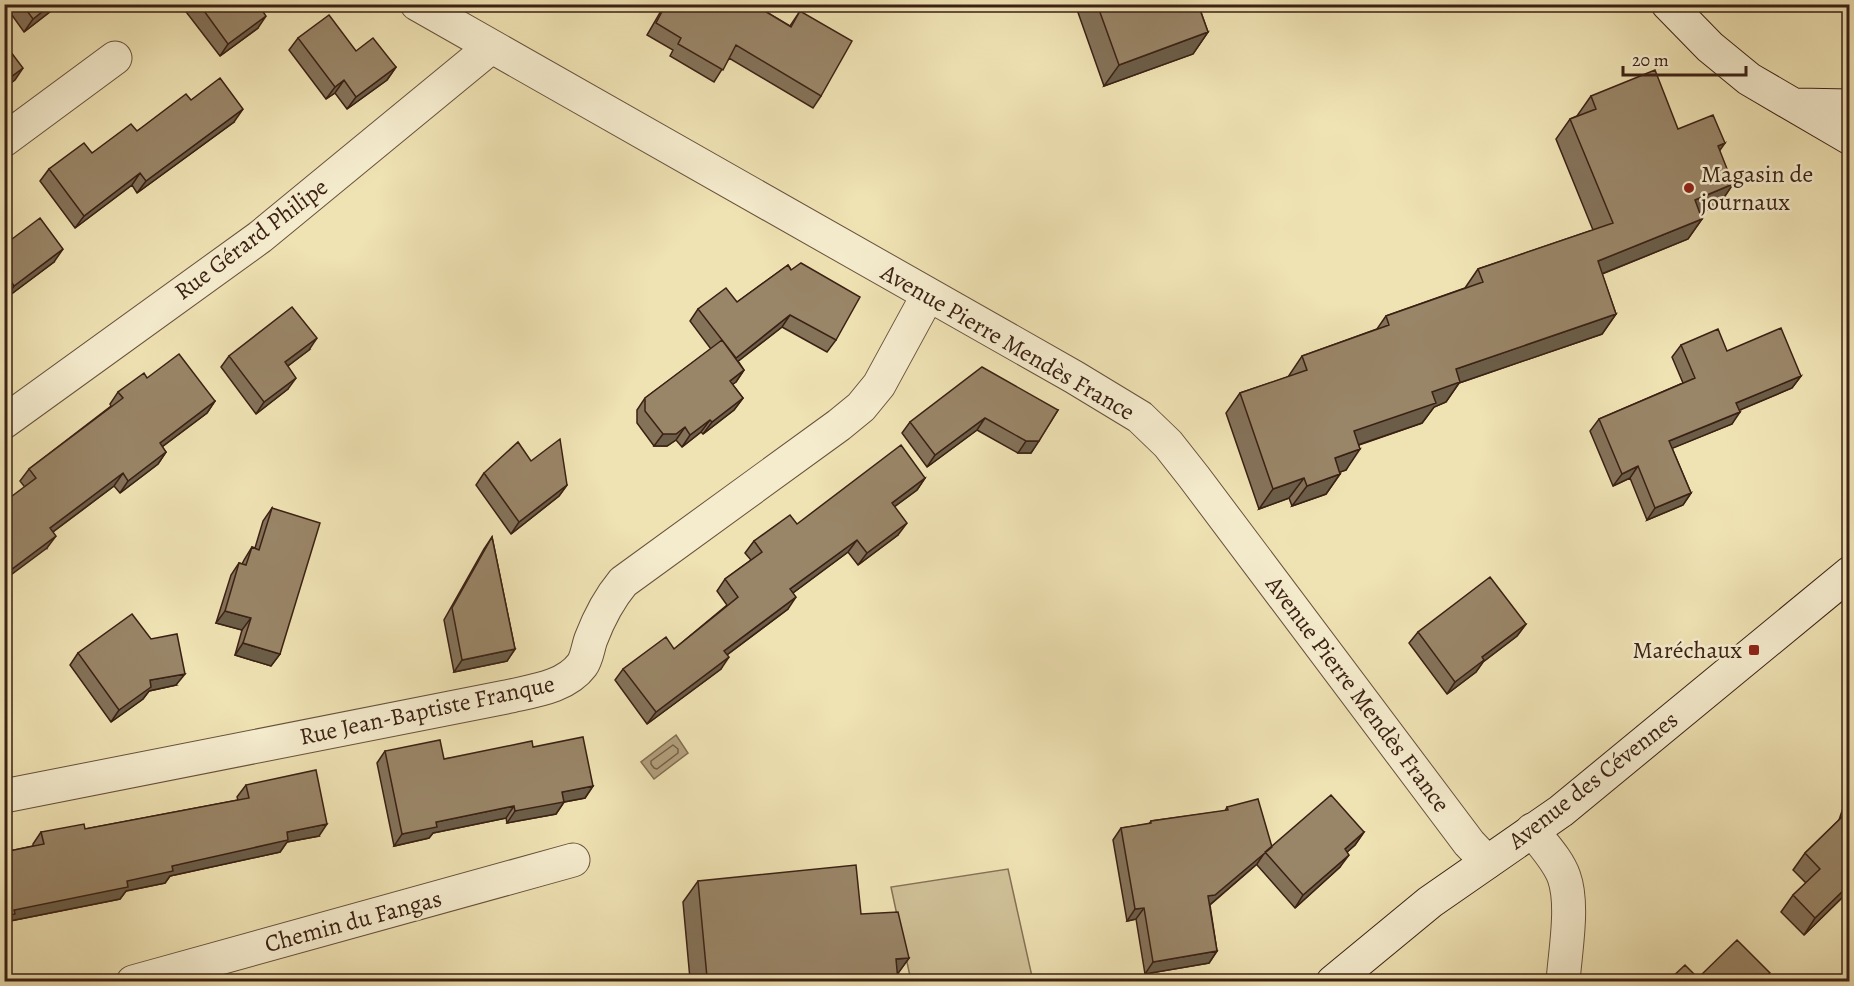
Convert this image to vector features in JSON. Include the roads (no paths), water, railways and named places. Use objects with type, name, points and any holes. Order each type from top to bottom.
[{"type":"street","name":"Avenue Pierre Mendès France","points":[[417,4],[1140,417],[1168,444],[1469,843],[1487,862]]},
{"type":"street","points":[[1668,4],[1710,47],[1749,79],[1850,138]]},
{"type":"street","name":"Rue Gérard Philipe","points":[[7,415],[260,237],[491,47]]},
{"type":"street","points":[[4,140],[115,58]]},
{"type":"street","points":[[1795,104],[1850,106]]},
{"type":"street","name":"Rue Jean-Baptiste Franque","points":[[4,796],[506,697],[545,688],[566,679],[582,665],[599,619],[622,582],[861,407],[879,385],[928,295]]},
{"type":"street","name":"Avenue des Cévennes","points":[[1333,981],[1430,902],[1561,811],[1850,573]]},
{"type":"street","points":[[1532,830],[1559,867],[1564,878],[1569,913],[1563,981]]},
{"type":"street","name":"Chemin du Fangas","points":[[133,981],[573,860]]},
{"type":"water","points":[[676,735],[688,753],[654,779],[641,762]]},
{"type":"place","name":"Magasin de journaux","points":[[1689,188]]},
{"type":"place","name":"Maréchaux","points":[[1754,650]]}]
